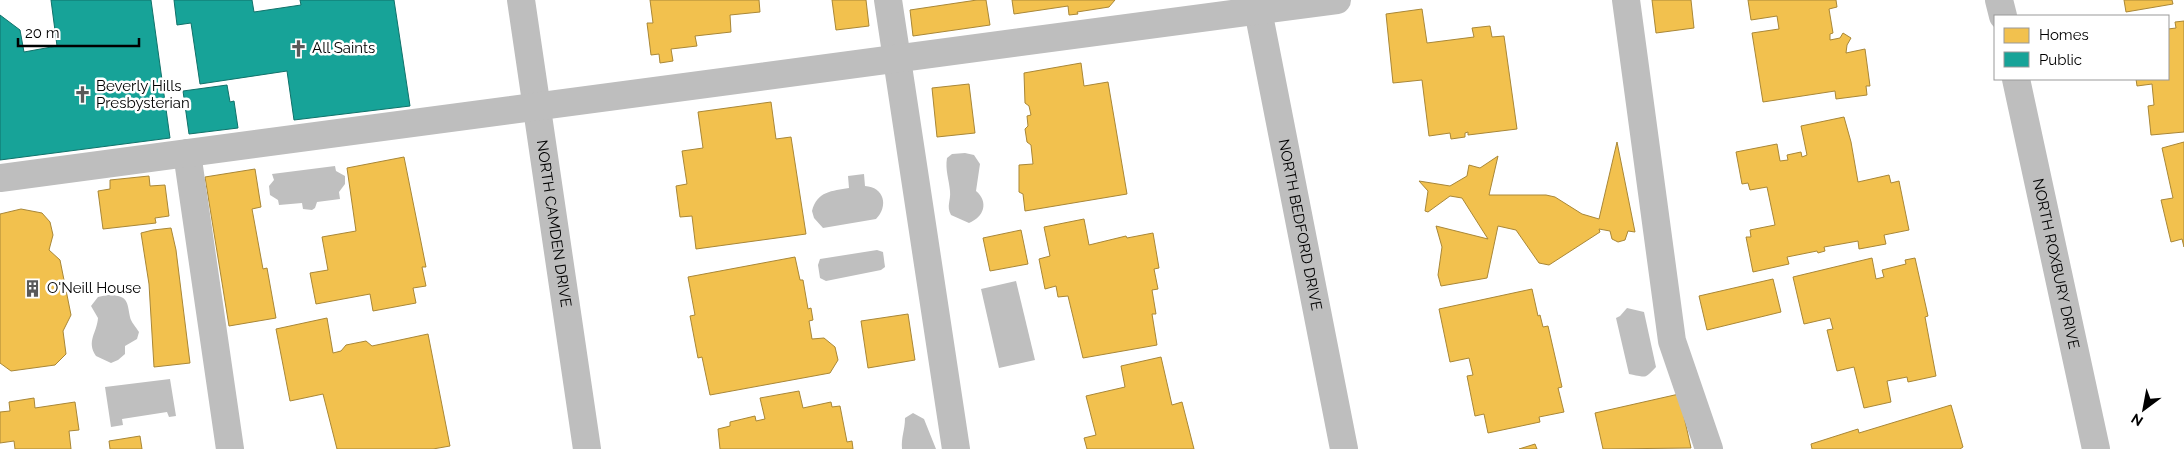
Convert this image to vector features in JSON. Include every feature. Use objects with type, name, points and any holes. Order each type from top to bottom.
[{"type":"street","name":"NORTH CAMDEN DRIVE","points":[[521,0],[535,107],[587,449]]},
{"type":"street","points":[[888,0],[956,449]]},
{"type":"street","points":[[0,178],[896,58],[1257,5],[1337,0]]},
{"type":"street","points":[[1626,0],[1672,340],[1709,449]]},
{"type":"street","points":[[1999,0],[2003,15]]},
{"type":"street","name":"NORTH BEDFORD DRIVE","points":[[1257,5],[1344,449]]},
{"type":"street","name":"NORTH ROXBURY DRIVE","points":[[2016,80],[2096,449]]},
{"type":"street","points":[[186,154],[230,449]]},
{"type":"shaded area","points":[[965,153],[974,155],[980,164],[976,191],[980,195],[983,204],[981,213],[969,223],[951,215],[949,209],[950,191],[947,158],[952,154]]},
{"type":"shaded area","points":[[335,166],[336,171],[345,176],[345,184],[339,192],[340,199],[317,202],[312,210],[303,209],[302,203],[279,205],[278,200],[270,195],[269,186],[274,180],[272,174]]},
{"type":"shaded area","points":[[864,174],[865,186],[877,190],[883,198],[880,214],[876,219],[823,228],[814,218],[812,211],[814,204],[826,193],[849,188],[848,176]]},
{"type":"shaded area","points":[[877,250],[883,252],[885,267],[881,270],[826,281],[820,278],[818,265],[820,259]]},
{"type":"shaded area","points":[[1016,281],[1035,360],[999,368],[981,289]]},
{"type":"shaded area","points":[[107,295],[119,296],[125,300],[132,323],[139,332],[137,339],[125,346],[125,354],[111,363],[96,356],[92,346],[98,318],[91,306],[98,297]]},
{"type":"shaded area","points":[[1627,308],[1644,312],[1656,367],[1647,376],[1642,377],[1629,374],[1616,318]]},
{"type":"shaded area","points":[[170,379],[176,416],[169,417],[167,412],[122,419],[123,425],[111,427],[105,387]]},
{"type":"shaded area","points":[[913,413],[924,419],[936,449],[902,449],[905,418]]},
{"type":"building: Homes","points":[[650,0],[759,0],[760,12],[730,15],[731,32],[695,36],[697,46],[671,49],[673,61],[660,63],[659,54],[651,55],[647,23],[653,23]]},
{"type":"building: Homes","points":[[832,0],[866,0],[869,26],[836,30]]},
{"type":"building: Homes","points":[[986,0],[990,25],[913,36],[910,10]]},
{"type":"building: Homes","points":[[1012,0],[1115,0],[1109,7],[1069,15],[1068,6],[1014,14]]},
{"type":"building: Homes","points":[[1652,0],[1691,0],[1694,28],[1656,33]]},
{"type":"building: Homes","points":[[1748,0],[1836,0],[1837,7],[1829,9],[1833,33],[1830,34],[1830,40],[1840,38],[1843,33],[1851,38],[1847,45],[1846,53],[1865,49],[1870,86],[1866,86],[1867,95],[1836,99],[1835,91],[1763,102],[1752,33],[1779,29],[1777,16],[1751,20]]},
{"type":"building: Homes","points":[[2124,0],[2172,0],[2173,4],[2126,12]]},
{"type":"building: Homes","points":[[1422,9],[1427,43],[1474,37],[1472,28],[1490,26],[1492,37],[1504,36],[1517,129],[1468,135],[1468,132],[1465,133],[1465,137],[1451,139],[1450,133],[1429,136],[1422,80],[1393,83],[1386,14]]},
{"type":"building: Homes","points":[[2184,21],[2184,132],[2151,135],[2148,106],[2154,105],[2152,84],[2137,86],[2136,80],[2169,80],[2169,29],[2176,28],[2175,22]]},
{"type":"building: Homes","points":[[1081,63],[1084,86],[1108,82],[1127,194],[1025,211],[1023,194],[1019,192],[1019,165],[1033,164],[1031,145],[1027,142],[1025,129],[1028,126],[1027,116],[1031,115],[1029,106],[1025,103],[1024,73]]},
{"type":"building: Homes","points":[[969,84],[975,133],[937,137],[932,88]]},
{"type":"building: Homes","points":[[771,102],[776,139],[791,137],[806,234],[696,249],[692,216],[680,217],[676,186],[687,184],[682,151],[703,148],[698,112]]},
{"type":"building: Homes","points":[[1844,117],[1851,142],[1858,182],[1889,175],[1891,183],[1899,181],[1909,230],[1884,235],[1886,244],[1859,249],[1858,241],[1824,247],[1825,251],[1818,253],[1817,251],[1787,257],[1789,264],[1753,272],[1746,237],[1751,237],[1750,230],[1775,225],[1767,187],[1750,190],[1748,183],[1742,184],[1736,152],[1777,144],[1780,161],[1788,160],[1787,155],[1801,152],[1802,157],[1807,155],[1801,126]]},
{"type":"building: Homes","points":[[1617,142],[1635,232],[1628,231],[1625,240],[1618,242],[1612,239],[1610,231],[1599,229],[1600,232],[1549,265],[1539,263],[1516,230],[1498,226],[1487,278],[1441,286],[1438,275],[1442,247],[1436,226],[1488,239],[1462,198],[1450,196],[1428,212],[1425,211],[1428,191],[1419,181],[1450,186],[1467,176],[1469,165],[1480,168],[1498,156],[1489,195],[1546,195],[1555,197],[1582,214],[1599,219]]},
{"type":"building: Homes","points":[[2184,142],[2184,247],[2182,239],[2171,242],[2161,200],[2173,198],[2162,148]]},
{"type":"building: Homes","points":[[404,157],[426,267],[422,267],[426,286],[413,288],[416,303],[373,311],[370,294],[316,304],[310,273],[328,270],[322,237],[356,231],[347,168]]},
{"type":"building: Homes","points":[[255,169],[261,207],[252,209],[263,269],[267,268],[276,318],[229,326],[205,177]]},
{"type":"building: Homes","points":[[149,176],[150,186],[165,185],[169,216],[155,218],[156,223],[103,229],[98,191],[110,189],[110,180]]},
{"type":"building: Homes","name":"O'Neill House","points":[[21,209],[42,213],[50,222],[53,235],[49,250],[60,260],[71,315],[63,331],[66,354],[55,365],[11,371],[0,363],[0,214]]},
{"type":"building: Homes","points":[[1084,219],[1089,245],[1126,236],[1127,238],[1153,233],[1159,268],[1154,269],[1158,289],[1152,290],[1156,314],[1152,314],[1157,345],[1083,358],[1068,296],[1058,297],[1056,286],[1045,289],[1039,259],[1050,256],[1044,227]]},
{"type":"building: Homes","points":[[171,228],[176,250],[190,363],[154,367],[149,284],[141,233]]},
{"type":"building: Homes","points":[[1021,230],[1028,264],[990,271],[983,238]]},
{"type":"building: Homes","points":[[795,257],[800,280],[803,280],[808,309],[811,308],[813,320],[809,321],[812,339],[824,338],[835,347],[838,360],[830,373],[710,395],[702,357],[698,358],[690,316],[695,315],[688,277]]},
{"type":"building: Homes","points":[[1872,258],[1876,279],[1884,277],[1882,270],[1906,264],[1905,260],[1915,258],[1928,316],[1925,317],[1936,376],[1908,382],[1907,377],[1887,381],[1891,402],[1864,408],[1854,367],[1837,371],[1827,330],[1833,329],[1830,318],[1804,324],[1793,277]]},
{"type":"building: Homes","points":[[1773,279],[1781,312],[1707,330],[1699,296]]},
{"type":"building: Homes","points":[[1532,289],[1538,316],[1540,315],[1543,327],[1548,326],[1562,387],[1558,388],[1564,412],[1539,417],[1540,422],[1488,433],[1484,414],[1475,416],[1467,376],[1473,375],[1469,358],[1450,362],[1439,309]]},
{"type":"building: Homes","points":[[908,314],[915,360],[868,368],[861,321]]},
{"type":"building: Homes","points":[[327,318],[333,353],[341,351],[346,345],[366,341],[372,346],[428,334],[450,446],[433,449],[337,449],[323,394],[290,401],[276,329]]},
{"type":"building: Homes","points":[[1161,357],[1172,405],[1182,402],[1194,449],[1087,449],[1084,438],[1096,435],[1086,396],[1125,387],[1121,366]]},
{"type":"building: Homes","points":[[799,391],[803,408],[831,402],[832,407],[840,406],[847,442],[852,441],[853,449],[720,449],[718,429],[730,426],[730,422],[755,416],[756,421],[765,419],[760,398]]},
{"type":"building: Homes","points":[[1679,394],[1691,448],[1603,449],[1595,413]]},
{"type":"building: Homes","points":[[34,398],[35,408],[75,402],[79,430],[69,431],[71,449],[15,449],[14,441],[0,443],[0,412],[10,411],[9,402]]},
{"type":"building: Homes","points":[[1951,405],[1963,447],[1960,449],[1812,449],[1811,444],[1858,429],[1859,433]]},
{"type":"building: Homes","points":[[140,436],[142,449],[110,449],[109,441]]},
{"type":"building: Homes","points":[[1535,444],[1537,449],[1519,449]]},
{"type":"building: Public","name":"Beverly Hills Presbysterian","points":[[51,0],[151,0],[170,138],[0,160],[0,15],[20,30],[24,52],[57,46]]},
{"type":"building: Public","name":"All Saints","points":[[174,0],[252,0],[254,12],[301,5],[300,0],[394,0],[410,106],[294,120],[287,71],[200,84],[191,23],[177,25]]},
{"type":"building: Public","points":[[227,85],[230,102],[234,101],[238,128],[189,134],[183,91]]},
{"type":"place","name":"All Saints","points":[[298,48]]},
{"type":"place","name":"Beverly Hills Presbysterian","points":[[82,95]]},
{"type":"place","name":"O'Neill House","points":[[33,288]]}]
